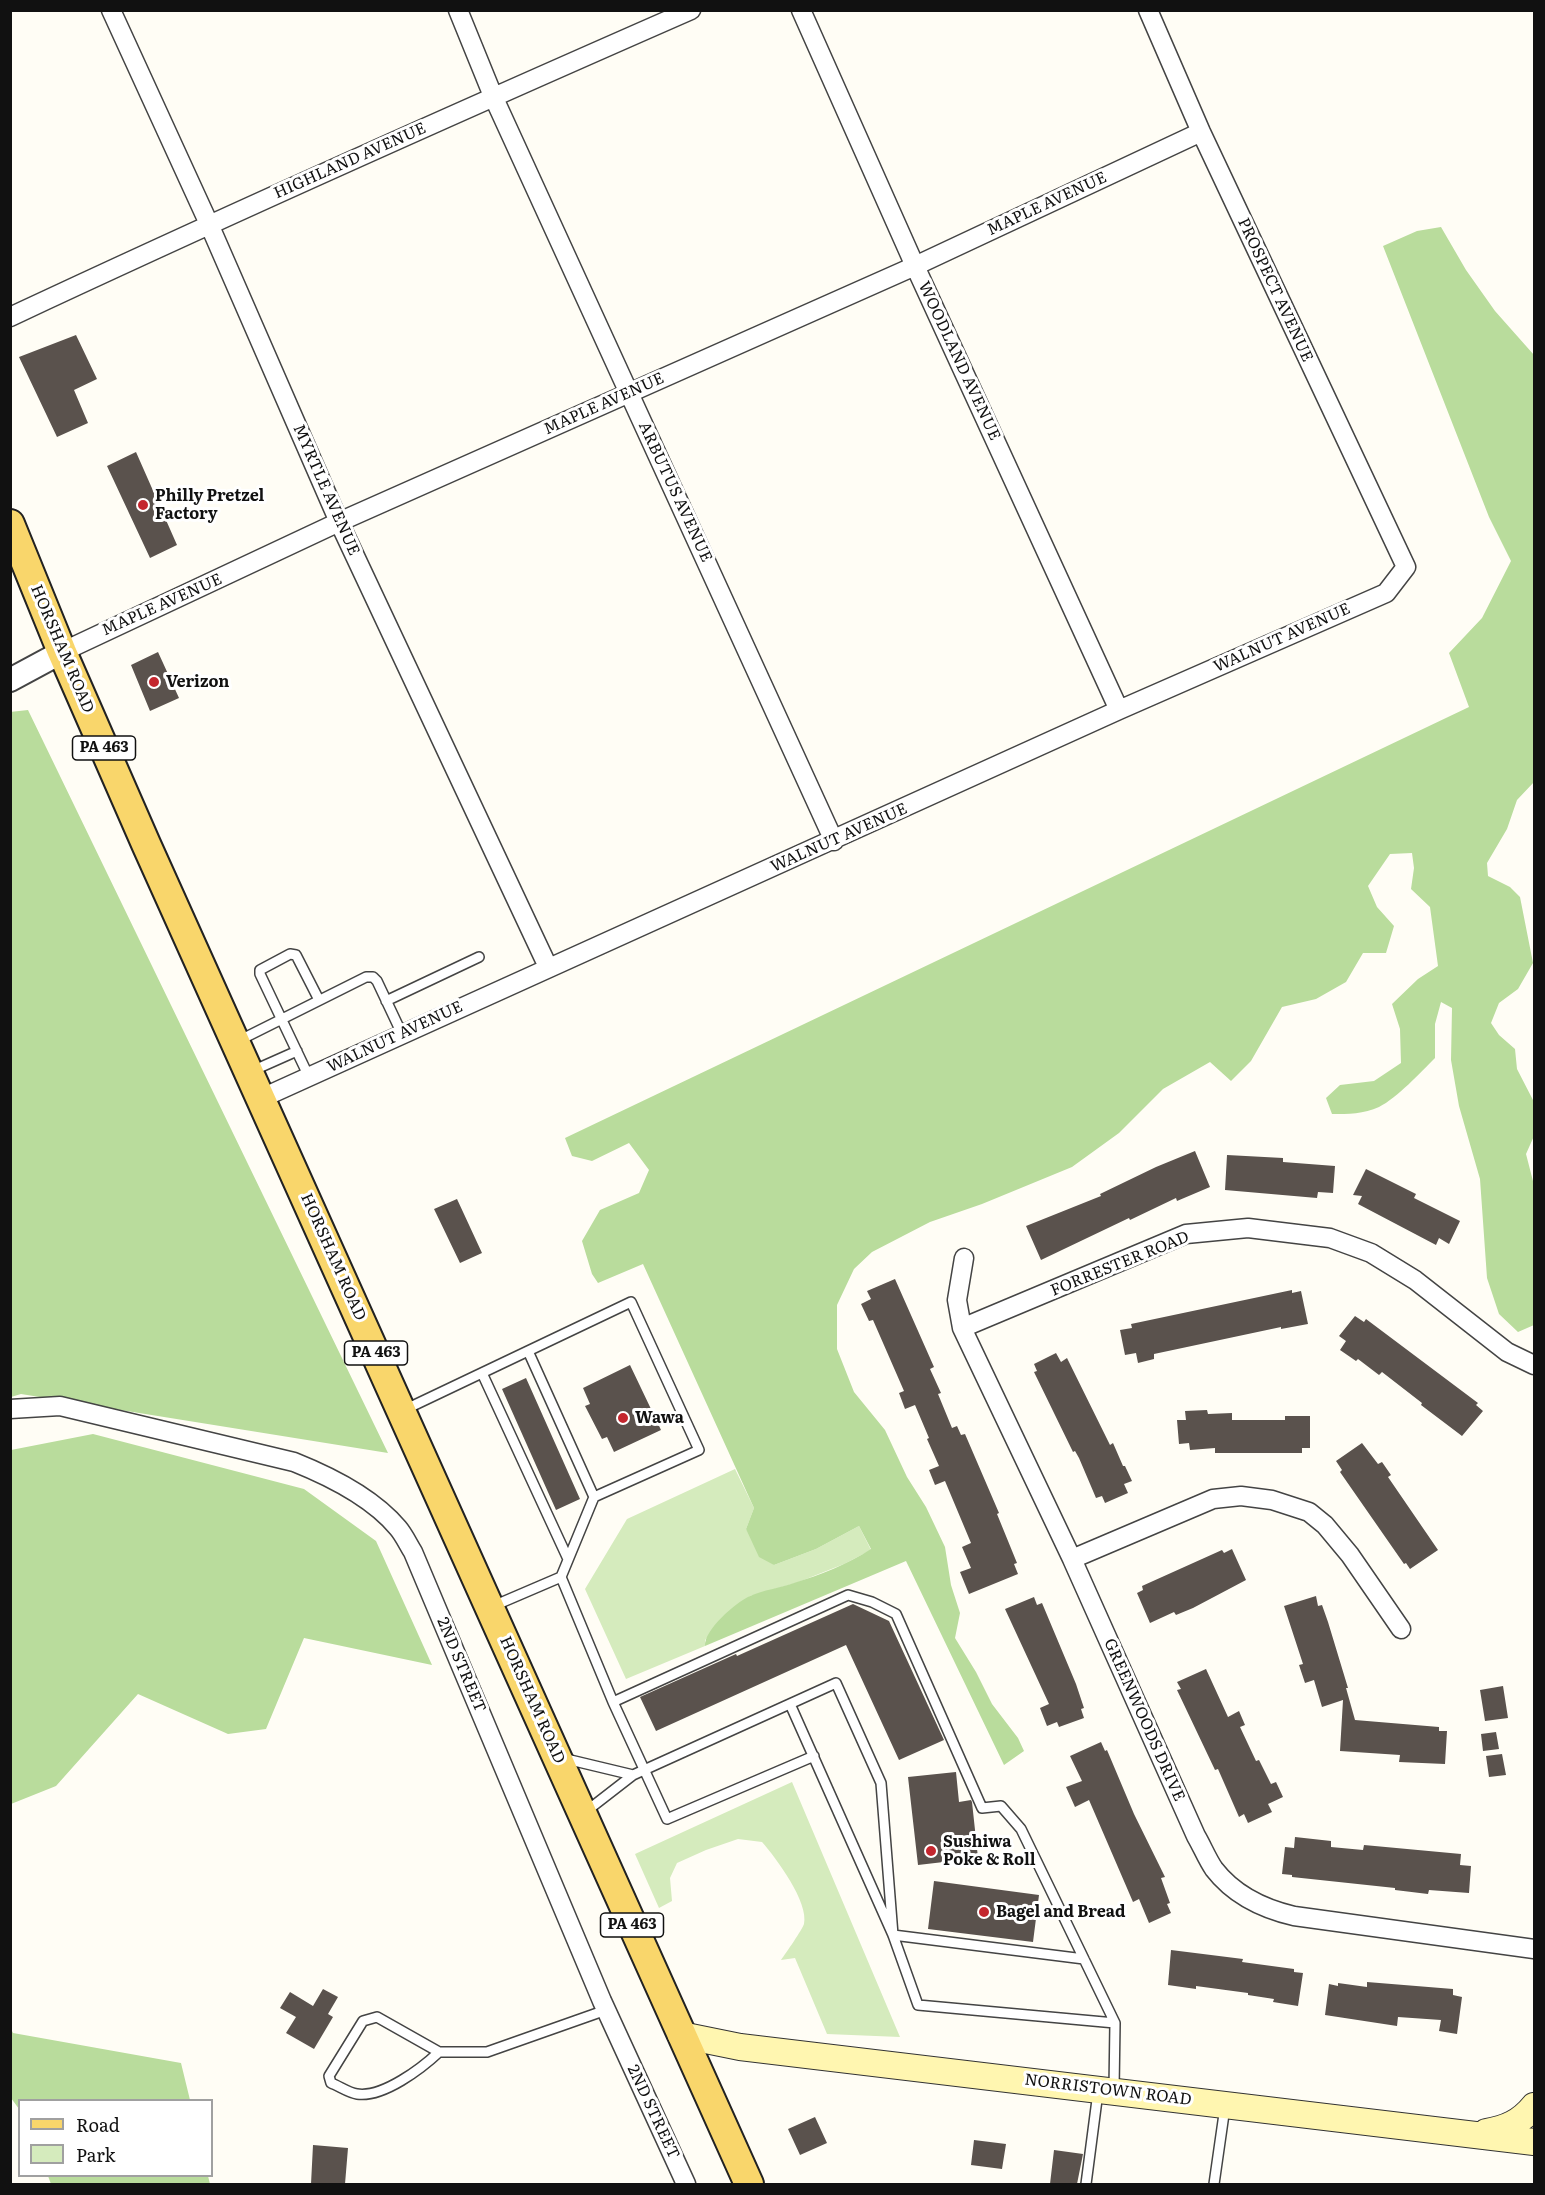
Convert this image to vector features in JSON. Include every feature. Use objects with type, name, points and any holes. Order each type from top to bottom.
[{"type":"main road","name":"HORSHAM ROAD","points":[[10,524],[62,652],[748,2184]]},
{"type":"main road","name":"NORRISTOWN ROAD","points":[[681,2035],[740,2047],[1534,2142]]},
{"type":"main road","points":[[1471,2134],[1499,2130],[1516,2124],[1534,2106]]},
{"type":"street","name":"MYRTLE AVENUE","points":[[111,10],[209,224],[339,522],[548,968]]},
{"type":"street","name":"ARBUTUS AVENUE","points":[[458,10],[494,96],[834,841]]},
{"type":"street","name":"HIGHLAND AVENUE","points":[[10,317],[209,224],[691,10]]},
{"type":"street","name":"WOODLAND AVENUE","points":[[801,10],[915,266],[1119,710]]},
{"type":"street","name":"PROSPECT AVENUE","points":[[1148,10],[1201,132],[1406,567]]},
{"type":"street","name":"MAPLE AVENUE","points":[[10,680],[62,652],[339,522],[915,266],[1201,132]]},
{"type":"street","name":"WALNUT AVENUE","points":[[262,1098],[1119,710],[1386,593],[1406,567]]},
{"type":"street","name":"FORRESTER ROAD","points":[[962,1328],[1186,1234],[1248,1228],[1330,1238],[1371,1253],[1415,1281],[1507,1352],[1534,1365]]},
{"type":"street","name":"GREENWOODS DRIVE","points":[[964,1258],[957,1299],[962,1328],[1072,1559],[1196,1836],[1215,1869],[1244,1896],[1269,1910],[1294,1916],[1534,1949]]},
{"type":"street","name":"2ND STREET","points":[[10,1409],[60,1406],[294,1462],[334,1480],[377,1509],[398,1528],[413,1552],[606,2010],[686,2184]]},
{"type":"street","points":[[1072,1559],[1213,1499],[1241,1496],[1272,1500],[1309,1512],[1325,1525],[1350,1555],[1401,1629]]},
{"type":"lane","points":[[309,1077],[260,970],[290,954],[296,955],[319,1000]]},
{"type":"lane","points":[[386,1001],[479,957]]},
{"type":"lane","points":[[236,1042],[366,977],[373,977],[377,981],[402,1034]]},
{"type":"lane","points":[[250,1072],[297,1051]]},
{"type":"lane","points":[[402,1411],[631,1302],[699,1450],[594,1497],[561,1577],[613,1702],[667,1819],[814,1756]]},
{"type":"lane","points":[[528,1351],[594,1497]]},
{"type":"lane","points":[[482,1373],[568,1559]]},
{"type":"lane","points":[[490,1607],[561,1577]]},
{"type":"lane","points":[[613,1702],[848,1595],[872,1602],[896,1614],[982,1808],[1001,1806],[1021,1829],[1114,2023],[1106,2090],[1086,2184]]},
{"type":"lane","points":[[583,1814],[644,1770],[836,1683],[881,1783],[893,1935]]},
{"type":"lane","points":[[790,1704],[893,1935],[918,2005],[1114,2023]]},
{"type":"lane","points":[[558,1757],[633,1776]]},
{"type":"lane","points":[[893,1935],[1084,1959]]},
{"type":"lane","points":[[439,2052],[421,2069],[376,2092],[357,2094],[331,2083],[329,2076],[363,2021],[377,2017],[439,2052],[487,2052],[606,2010]]},
{"type":"lane","points":[[1214,2184],[1226,2104]]},
{"type":"green space","points":[[1441,227],[1466,270],[1495,311],[1534,355],[1534,782],[1517,800],[1507,829],[1487,863],[1488,876],[1510,887],[1520,897],[1533,963],[1518,989],[1499,1003],[1491,1023],[1499,1035],[1515,1049],[1517,1069],[1534,1102],[1534,1136],[1526,1154],[1534,1185],[1534,1325],[1518,1332],[1499,1314],[1487,1278],[1480,1179],[1459,1106],[1451,1060],[1452,1008],[1441,1002],[1435,1024],[1435,1058],[1386,1103],[1362,1112],[1332,1114],[1326,1098],[1340,1085],[1374,1081],[1401,1063],[1400,1029],[1392,1004],[1418,979],[1438,966],[1430,907],[1411,889],[1414,868],[1412,853],[1390,854],[1368,886],[1377,907],[1394,926],[1386,953],[1363,953],[1346,982],[1316,999],[1282,1007],[1251,1061],[1231,1081],[1210,1062],[1163,1089],[1119,1133],[1072,1167],[982,1204],[930,1222],[872,1252],[854,1269],[837,1305],[837,1349],[854,1392],[885,1430],[907,1477],[926,1507],[945,1547],[951,1585],[960,1613],[955,1638],[992,1704],[1018,1738],[1024,1751],[1004,1765],[906,1561],[705,1646],[715,1625],[744,1600],[755,1594],[824,1573],[871,1549],[859,1526],[816,1549],[774,1565],[759,1557],[746,1529],[754,1508],[643,1264],[598,1283],[592,1274],[582,1241],[600,1210],[639,1193],[649,1170],[629,1143],[592,1161],[572,1156],[565,1138],[1469,707],[1449,653],[1482,618],[1511,561],[1489,517],[1383,246],[1417,231]]},
{"type":"green space","points":[[28,710],[388,1453],[21,1394],[11,1397],[10,712]]},
{"type":"green space","points":[[93,1434],[304,1489],[376,1541],[432,1665],[304,1638],[266,1729],[228,1734],[138,1694],[56,1786],[11,1804],[11,1450]]},
{"type":"green space","points":[[735,1469],[754,1508],[746,1529],[774,1565],[816,1549],[859,1526],[871,1550],[844,1564],[796,1583],[750,1596],[705,1640],[705,1646],[626,1679],[585,1589],[627,1519]]},
{"type":"green space","points":[[792,1782],[900,2037],[827,2034],[795,1958],[781,1960],[803,1927],[804,1915],[797,1893],[762,1842],[738,1839],[677,1863],[670,1878],[672,1901],[659,1908],[635,1854]]},
{"type":"green space","points":[[10,2027],[13,2033],[181,2063],[190,2099],[18,2099],[18,2108],[11,2098]]},
{"type":"green space","points":[[48,2177],[208,2177],[210,2184],[51,2184]]},
{"type":"building","points":[[76,335],[97,379],[74,390],[88,423],[57,437],[19,357]]},
{"type":"building","name":"Philly Pretzel Factory","points":[[136,452],[177,545],[150,558],[107,466]]},
{"type":"building","name":"Verizon","points":[[158,652],[179,698],[150,711],[131,665]]},
{"type":"building","points":[[1195,1151],[1210,1187],[1177,1201],[1176,1198],[1130,1220],[1129,1218],[1041,1260],[1026,1226],[1101,1196],[1100,1194],[1156,1167]]},
{"type":"building","points":[[1227,1155],[1283,1158],[1283,1162],[1335,1166],[1333,1193],[1318,1192],[1317,1198],[1225,1190]]},
{"type":"building","points":[[1366,1169],[1416,1194],[1414,1198],[1460,1221],[1449,1244],[1439,1238],[1436,1245],[1358,1204],[1362,1196],[1353,1195]]},
{"type":"building","points":[[457,1199],[482,1253],[460,1263],[434,1209]]},
{"type":"building","points":[[895,1279],[934,1367],[930,1369],[941,1393],[938,1394],[952,1428],[957,1426],[961,1435],[965,1434],[999,1513],[997,1514],[1017,1563],[1014,1564],[1018,1574],[969,1594],[960,1572],[971,1568],[962,1547],[971,1543],[945,1481],[935,1485],[929,1470],[939,1466],[927,1439],[929,1438],[915,1405],[905,1409],[899,1393],[904,1391],[873,1320],[869,1321],[861,1304],[871,1299],[867,1291]]},
{"type":"building","points":[[1292,1290],[1292,1293],[1301,1291],[1308,1324],[1281,1329],[1281,1327],[1154,1354],[1154,1359],[1138,1363],[1136,1353],[1125,1355],[1120,1330],[1132,1328],[1131,1324]]},
{"type":"building","points":[[1355,1316],[1364,1322],[1366,1319],[1478,1403],[1476,1405],[1483,1411],[1462,1436],[1382,1372],[1379,1375],[1358,1359],[1356,1361],[1340,1350],[1346,1341],[1339,1336]]},
{"type":"building","points":[[1056,1353],[1061,1362],[1067,1358],[1110,1445],[1113,1443],[1132,1481],[1124,1484],[1128,1493],[1105,1503],[1102,1496],[1096,1498],[1079,1458],[1075,1451],[1073,1452],[1034,1372],[1037,1371],[1034,1364]]},
{"type":"building","name":"Wawa","points":[[630,1365],[661,1430],[614,1452],[607,1437],[602,1439],[585,1406],[590,1404],[583,1388]]},
{"type":"building","points":[[526,1378],[580,1499],[556,1510],[502,1389]]},
{"type":"building","points":[[1207,1410],[1208,1414],[1232,1413],[1232,1420],[1285,1420],[1285,1416],[1310,1416],[1310,1448],[1302,1448],[1302,1453],[1215,1453],[1215,1448],[1190,1450],[1189,1443],[1179,1444],[1177,1420],[1186,1420],[1185,1411]]},
{"type":"building","points":[[1362,1443],[1378,1464],[1382,1462],[1391,1475],[1388,1477],[1438,1550],[1410,1569],[1406,1563],[1404,1564],[1340,1472],[1342,1470],[1336,1461]]},
{"type":"building","points":[[1232,1549],[1246,1580],[1193,1608],[1176,1615],[1174,1612],[1150,1623],[1137,1593],[1143,1590],[1142,1586],[1222,1550],[1224,1553]]},
{"type":"building","points":[[1316,1596],[1318,1606],[1322,1605],[1328,1622],[1355,1720],[1439,1727],[1439,1731],[1447,1731],[1445,1764],[1399,1762],[1400,1755],[1340,1751],[1343,1700],[1322,1707],[1314,1680],[1305,1683],[1299,1665],[1303,1664],[1284,1606]]},
{"type":"building","points":[[1034,1597],[1037,1605],[1042,1603],[1084,1708],[1081,1709],[1084,1718],[1059,1727],[1057,1722],[1047,1726],[1040,1708],[1049,1704],[1005,1609]]},
{"type":"building","points":[[853,1604],[889,1621],[944,1740],[899,1760],[846,1645],[656,1731],[640,1697]]},
{"type":"building","points":[[1206,1669],[1228,1717],[1239,1711],[1245,1725],[1240,1727],[1256,1761],[1259,1760],[1271,1784],[1276,1782],[1283,1797],[1268,1804],[1272,1812],[1248,1823],[1244,1814],[1239,1817],[1218,1769],[1215,1770],[1177,1690],[1181,1689],[1177,1682]]},
{"type":"building","points":[[1503,1686],[1508,1718],[1485,1721],[1480,1690]]},
{"type":"building","points":[[1496,1732],[1499,1749],[1483,1751],[1481,1734]]},
{"type":"building","points":[[1101,1742],[1105,1751],[1107,1750],[1134,1814],[1165,1877],[1161,1878],[1171,1913],[1149,1923],[1139,1899],[1133,1902],[1089,1800],[1075,1807],[1066,1787],[1082,1781],[1070,1756]]},
{"type":"building","points":[[1502,1754],[1506,1775],[1489,1777],[1486,1756]]},
{"type":"building","points":[[956,1772],[959,1802],[971,1800],[972,1802],[978,1858],[918,1865],[908,1777]]},
{"type":"building","points":[[1295,1837],[1331,1841],[1331,1847],[1363,1850],[1364,1845],[1461,1854],[1460,1865],[1471,1866],[1469,1893],[1429,1890],[1428,1894],[1282,1874],[1285,1847],[1294,1848]]},
{"type":"building","name":"Bagel and Bread","points":[[934,1881],[1039,1895],[1033,1942],[928,1929]]},
{"type":"building","points":[[1171,1950],[1243,1959],[1242,1962],[1294,1969],[1294,1972],[1303,1973],[1298,2006],[1273,2002],[1274,1999],[1248,1995],[1248,1993],[1168,1985]]},
{"type":"building","points":[[1367,1982],[1453,1989],[1453,1995],[1462,1997],[1457,2034],[1439,2031],[1441,2020],[1398,2017],[1397,2026],[1325,2015],[1329,1984],[1367,1987]]},
{"type":"building","points":[[323,1989],[338,1997],[328,2014],[333,2017],[314,2049],[286,2033],[296,2017],[280,2008],[290,1992],[313,2006]]},
{"type":"building","points":[[815,2117],[827,2143],[800,2155],[788,2129]]},
{"type":"building","points":[[974,2140],[1006,2144],[1002,2169],[971,2165]]},
{"type":"building","points":[[313,2145],[348,2148],[345,2184],[311,2184]]},
{"type":"building","points":[[1054,2150],[1083,2154],[1077,2184],[1050,2184]]},
{"type":"place","name":"Philly Pretzel Factory","points":[[143,505]]},
{"type":"place","name":"Verizon","points":[[154,682]]},
{"type":"place","name":"Wawa","points":[[623,1418]]},
{"type":"place","name":"Sushiwa Poke & Roll","points":[[931,1851]]},
{"type":"place","name":"Bagel and Bread","points":[[984,1912]]}]
